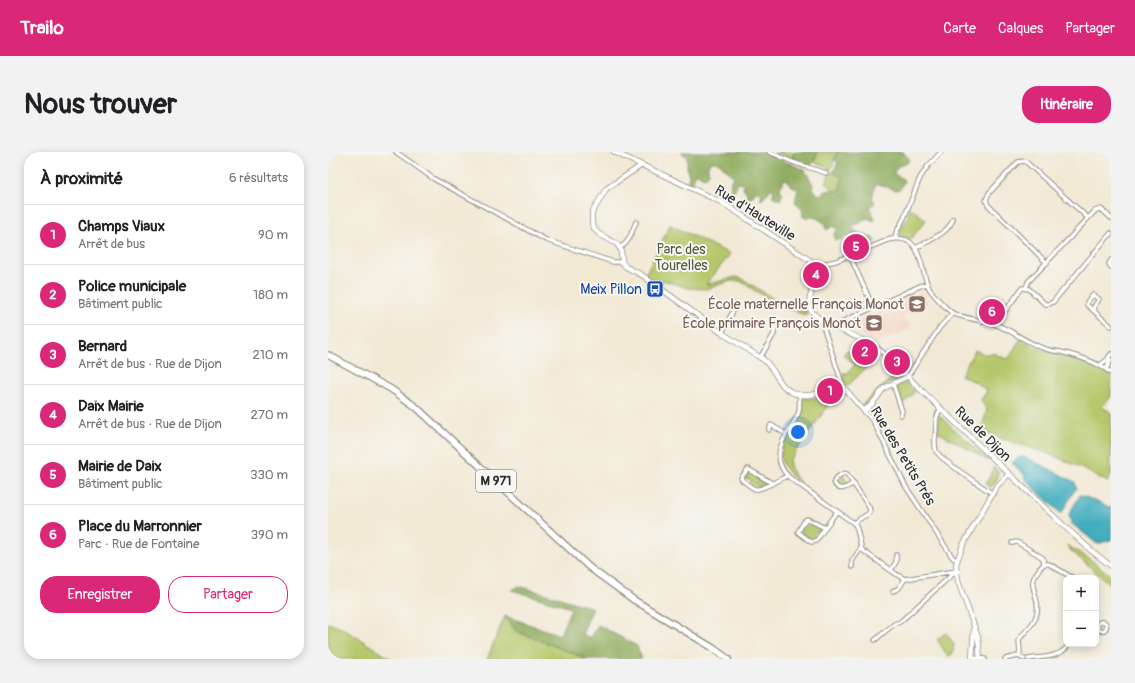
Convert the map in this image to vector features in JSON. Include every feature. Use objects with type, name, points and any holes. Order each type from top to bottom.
[{"type":"main road","name":"M 971","points":[[328,355],[391,389],[416,407],[590,568],[617,589],[713,648],[728,659]]},
{"type":"street","points":[[396,152],[434,179],[546,240],[613,262],[622,262]]},
{"type":"street","name":"Rue d'Hauteville","points":[[614,152],[723,204],[817,265]]},
{"type":"street","points":[[769,152],[826,174]]},
{"type":"street","points":[[895,239],[896,233],[904,218],[920,178],[928,166],[941,152]]},
{"type":"street","points":[[1046,263],[988,205],[986,200],[989,193],[1018,162],[1025,161],[1088,218]]},
{"type":"street","points":[[642,165],[606,189],[592,213],[592,223],[595,230],[620,247],[622,262],[627,268],[642,276],[760,358],[770,366],[784,387],[791,392],[800,395],[816,395],[842,383],[822,324],[825,322]]},
{"type":"street","points":[[1026,288],[1028,282],[1095,211],[1099,209],[1104,211],[1111,218]]},
{"type":"street","points":[[916,248],[942,233],[952,224],[953,219]]},
{"type":"street","points":[[620,247],[623,246],[628,240],[636,222]]},
{"type":"street","points":[[996,324],[1021,289],[1029,289],[1045,304],[1052,304],[1111,233]]},
{"type":"street","points":[[817,265],[836,261],[862,250],[895,239],[908,240],[912,242],[916,248],[927,284],[932,292],[953,313],[996,324],[1040,347],[1083,358],[1100,365],[1111,373]]},
{"type":"street","points":[[850,256],[873,307]]},
{"type":"street","points":[[1111,260],[1109,264],[1111,266]]},
{"type":"street","name":"Rue de Dijon","points":[[817,265],[809,307],[812,313],[825,322],[875,348],[908,376],[1009,474],[998,485],[963,545],[957,560],[956,571],[958,581],[979,642],[980,659]]},
{"type":"street","points":[[837,328],[844,321],[927,284]]},
{"type":"street","points":[[1095,312],[1094,307],[1099,299],[1093,295],[1086,304],[1090,309],[1111,326]]},
{"type":"street","points":[[722,333],[735,304]]},
{"type":"street","points":[[864,411],[872,404],[882,390],[908,376],[940,327],[953,313]]},
{"type":"street","points":[[760,358],[774,334],[775,327]]},
{"type":"street","points":[[1100,365],[1111,354]]},
{"type":"street","points":[[1106,369],[1111,360]]},
{"type":"street","name":"Rue des Petits Prés","points":[[842,383],[845,389],[872,421],[906,487],[953,558],[957,560]]},
{"type":"street","points":[[893,384],[902,411],[901,414]]},
{"type":"street","points":[[800,395],[799,411],[781,445],[779,456],[781,466],[787,476],[853,523],[857,529],[861,548],[905,579],[956,571]]},
{"type":"street","name":"Rue de Dijon","points":[[941,408],[937,416],[935,434],[935,447],[938,454],[948,463],[993,494]]},
{"type":"street","points":[[768,430],[772,425],[786,434]]},
{"type":"street","points":[[772,483],[749,469],[747,469],[741,478],[757,489],[772,483],[787,476]]},
{"type":"street","points":[[853,523],[868,514],[870,511],[869,508],[854,483],[847,474],[845,473],[834,480],[835,485],[841,489],[854,483]]},
{"type":"street","points":[[1009,474],[1063,525],[1111,566]]},
{"type":"street","points":[[825,528],[807,519],[798,532],[811,542],[816,541],[837,511]]},
{"type":"street","points":[[1012,543],[1018,542],[1040,556],[1043,558],[1044,564]]},
{"type":"street","points":[[852,567],[852,560],[861,548]]},
{"type":"street","points":[[891,570],[896,562],[896,555]]},
{"type":"street","points":[[1018,656],[1020,653],[1019,640],[1033,624],[1037,613],[1037,599],[1032,582],[1041,566],[1044,564],[1049,564],[1068,575]]},
{"type":"street","points":[[875,640],[894,624],[900,622],[956,571]]},
{"type":"street","points":[[893,591],[899,588],[905,579]]},
{"type":"street","points":[[1099,622],[1104,622],[1106,627]]},
{"type":"street","name":"Rue de Dijon","points":[[972,659],[974,625]]},
{"type":"street","points":[[1099,628],[1102,630],[1106,627],[1111,628]]},
{"type":"street","points":[[1028,659],[1060,653],[1067,647]]},
{"type":"street","points":[[1005,659],[1018,656],[1024,659]]},
{"type":"street","points":[[972,659],[985,659]]},
{"type":"shaded area","points":[[923,290],[928,303],[902,317],[911,325],[911,328],[877,344],[847,328],[847,323],[851,321],[853,323]]},
{"type":"green space","points":[[681,152],[763,152],[805,170],[813,185],[813,188],[817,194],[820,195],[830,190],[838,191],[840,189],[842,177],[833,173],[838,162],[834,160],[837,152],[904,152],[909,159],[908,162],[898,166],[894,172],[895,175],[904,181],[900,189],[896,190],[878,184],[875,185],[872,198],[875,202],[869,207],[875,218],[874,221],[867,218],[858,224],[852,225],[860,236],[873,238],[876,242],[862,244],[850,235],[835,241],[834,234],[838,229],[833,226],[827,230],[825,228],[825,224],[818,219],[814,217],[803,217],[802,208],[795,202],[798,189],[790,185],[787,179],[784,180],[781,186],[780,190],[783,193],[780,200],[772,196],[774,191],[771,189],[762,200],[760,199],[762,194],[760,192],[756,192],[749,200],[741,201],[739,200],[740,197],[746,196],[747,193],[743,189],[744,184],[738,183],[730,199],[726,203],[723,202],[723,193],[716,192],[712,184],[719,185],[730,191],[731,181],[734,177],[718,162],[712,162],[708,165],[709,173],[706,177],[703,178],[697,173],[693,178],[694,183],[692,184],[687,182],[689,177],[687,157]]},
{"type":"green space","points":[[775,152],[794,152],[792,159]]},
{"type":"green space","points":[[794,152],[818,152],[810,168],[792,161]]},
{"type":"green space","points":[[818,152],[837,152],[831,169],[814,162]]},
{"type":"green space","points":[[830,172],[842,177],[840,189],[838,191],[834,191],[826,183]]},
{"type":"green space","points":[[911,208],[926,220],[911,239],[900,236],[899,234]]},
{"type":"green space","name":"Parc des Tourelles","points":[[670,225],[730,254],[706,285],[735,277],[741,278],[774,299],[803,311],[806,310],[806,316],[768,299],[740,281],[731,281],[706,289],[688,288],[663,280],[660,285],[645,275]]},
{"type":"green space","points":[[991,305],[1004,310],[1003,312],[1000,310],[993,318],[986,316],[984,312]]},
{"type":"green space","points":[[1021,338],[1039,349],[1081,359],[1099,367],[1111,376],[1111,397],[1102,407],[1111,412],[1111,474],[1108,482],[1054,456],[981,431],[987,410],[981,400],[987,391],[977,383],[961,375],[975,350],[986,355],[987,353],[993,353],[1006,359],[1009,358]]},
{"type":"green space","points":[[862,343],[872,348],[877,353],[872,350],[870,352],[864,348],[861,351],[865,356],[862,359],[869,365],[847,387],[842,373],[848,373],[855,364],[843,355],[847,350],[852,353],[856,346],[859,346],[859,344],[861,345]]},
{"type":"green space","points":[[898,372],[901,375],[900,378],[886,385],[868,405],[862,405]]},
{"type":"green space","points":[[907,383],[915,392],[902,404],[896,389],[898,384]]},
{"type":"green space","points":[[839,388],[842,390],[839,390],[789,461],[793,474],[803,486],[786,469],[782,462],[781,454],[783,447],[791,429],[800,418],[803,398],[819,398]]},
{"type":"green space","points":[[939,415],[944,420],[989,461],[938,432]]},
{"type":"green space","points":[[994,467],[998,472],[998,476],[995,483],[990,487],[986,484]]},
{"type":"green space","points":[[749,471],[759,477],[758,480],[762,482],[763,479],[767,482],[766,484],[759,488],[750,482],[751,480],[747,478],[746,480],[744,479]]},
{"type":"green space","points":[[843,475],[847,482],[850,482],[845,487],[840,487],[836,484],[836,481]]},
{"type":"green space","points":[[809,520],[821,529],[820,533],[817,531],[813,535],[816,538],[814,540],[811,540],[800,531],[806,521]]},
{"type":"green space","points":[[1067,545],[1091,560],[1111,576],[1111,585],[1069,549]]},
{"type":"green space","points":[[519,586],[593,608],[582,634],[591,638],[598,625],[637,646],[642,659],[587,659],[516,631],[505,616],[560,635],[571,608],[512,590]]},
{"type":"green space","points":[[505,616],[516,631],[587,659],[487,659]]},
{"type":"green space","points":[[328,623],[344,629],[391,659],[328,659]]},
{"type":"green space","points":[[946,633],[954,644],[953,653],[949,656],[946,654],[937,639]]},
{"type":"water","points":[[1019,457],[1025,457],[1075,482],[1076,488],[1061,514],[1025,479],[1024,474],[1012,463]]},
{"type":"water","points":[[1080,495],[1111,508],[1111,540],[1097,544],[1071,523],[1069,514]]},
{"type":"place","name":"Mairie de Daix","points":[[856,247]]},
{"type":"place","name":"Daix Mairie","points":[[816,275]]},
{"type":"place","name":"Meix Pillon","points":[[655,289]]},
{"type":"place","name":"École maternelle François Monot","points":[[917,304]]},
{"type":"place","name":"Place du Marronnier","points":[[992,312]]},
{"type":"place","name":"École primaire François Monot","points":[[874,323]]},
{"type":"place","name":"Police municipale","points":[[865,352]]},
{"type":"place","name":"Bernard","points":[[897,362]]},
{"type":"place","name":"Champs Viaux","points":[[830,391]]}]
